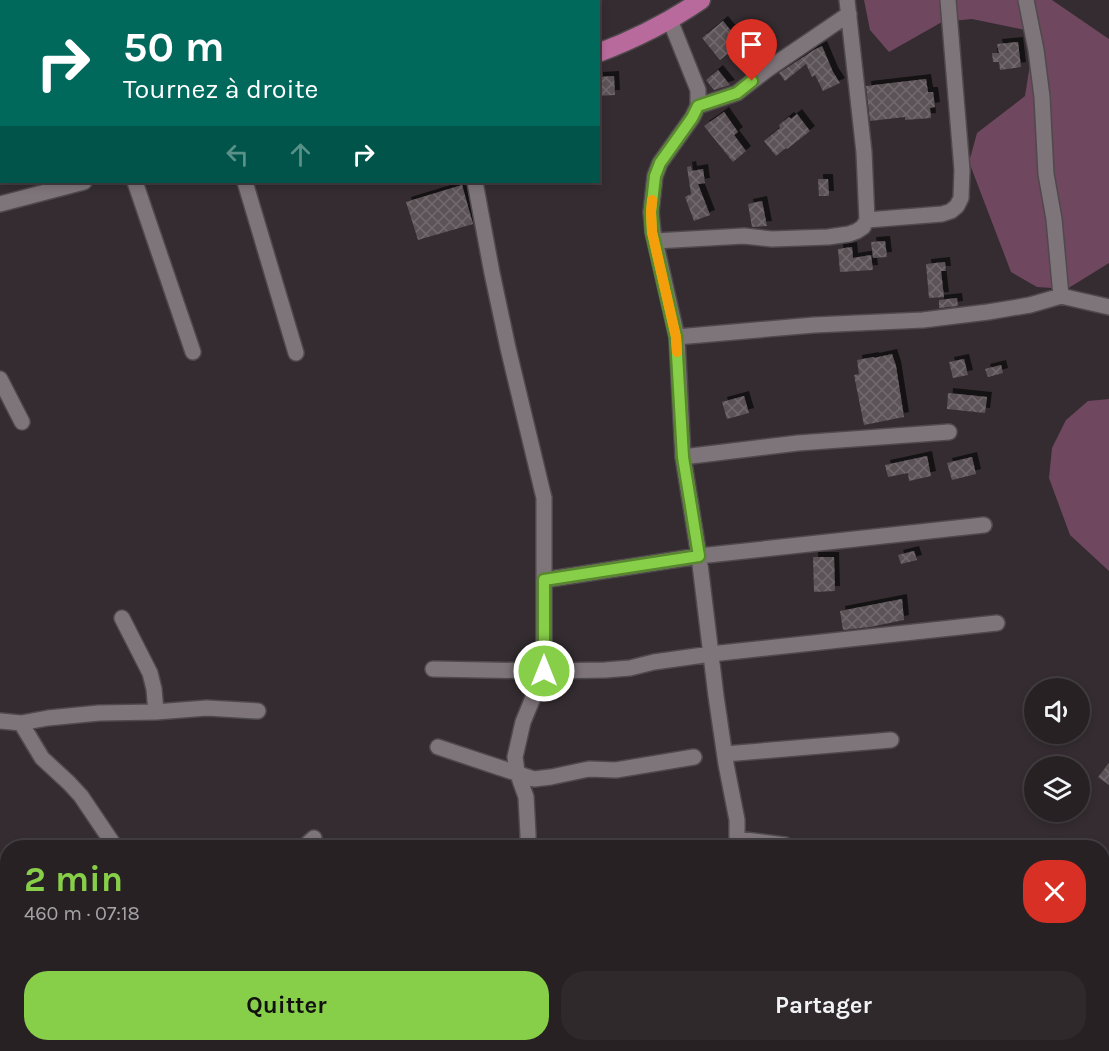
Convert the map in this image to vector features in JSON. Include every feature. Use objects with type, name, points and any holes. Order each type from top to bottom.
[{"type":"main road","points":[[600,51],[670,20],[698,1]]},
{"type":"street","points":[[867,220],[942,214],[957,206],[961,198],[962,170],[948,0]]},
{"type":"street","points":[[1026,0],[1042,97],[1046,174],[1054,219],[1061,297]]},
{"type":"street","points":[[655,241],[744,236],[772,239],[828,237],[849,234],[863,227],[867,220],[864,152],[848,7]]},
{"type":"street","points":[[698,106],[737,93],[848,7]]},
{"type":"street","points":[[670,20],[698,90],[698,106],[660,163],[655,176],[651,212],[652,232],[676,337],[683,457],[699,556],[725,754],[737,820],[736,840]]},
{"type":"street","points":[[0,204],[80,183]]},
{"type":"street","points":[[135,183],[193,352]]},
{"type":"street","points":[[245,183],[296,353]]},
{"type":"street","points":[[475,183],[508,348],[544,498],[544,671],[523,722],[515,757],[517,772],[526,797],[528,840]]},
{"type":"street","points":[[676,337],[814,325],[922,320],[988,312],[1061,297],[1109,307]]},
{"type":"street","points":[[0,379],[22,422]]},
{"type":"street","points":[[683,457],[798,443],[949,432]]},
{"type":"street","points":[[544,580],[699,556],[984,525]]},
{"type":"street","points":[[122,618],[150,673],[156,712]]},
{"type":"street","points":[[433,669],[544,671],[630,668],[654,662],[711,654],[997,623]]},
{"type":"street","points":[[0,721],[21,723],[99,712],[156,712],[207,708],[258,711]]},
{"type":"street","points":[[21,723],[42,758],[81,796],[111,840]]},
{"type":"street","points":[[725,754],[891,740]]},
{"type":"street","points":[[438,747],[534,779],[589,769],[615,770],[694,757]]},
{"type":"shaded area","points":[[864,0],[1052,0],[1109,39],[1109,263],[1067,289],[1037,287],[1011,272],[969,162],[977,133],[1025,96],[1035,32],[972,19],[942,22],[889,52],[870,30]]},
{"type":"shaded area","points":[[1109,399],[1109,571],[1070,535],[1049,478],[1052,448],[1066,420],[1088,401]]},
{"type":"building","points":[[723,21],[741,43],[720,60],[702,38]]},
{"type":"building","points":[[1018,42],[1021,67],[1000,70],[999,62],[993,62],[992,53],[999,53],[997,44]]},
{"type":"building","points":[[822,46],[840,83],[823,91],[815,75],[812,77],[806,64],[785,81],[779,73]]},
{"type":"building","points":[[718,70],[730,85],[714,90],[706,80]]},
{"type":"building","points":[[614,76],[615,95],[600,96],[600,77]]},
{"type":"building","points":[[926,79],[928,92],[933,92],[935,107],[930,108],[931,118],[905,120],[905,117],[870,121],[866,86]]},
{"type":"building","points":[[724,112],[738,132],[734,135],[746,151],[733,162],[704,126]]},
{"type":"building","points":[[797,114],[810,131],[776,156],[764,141],[780,128],[779,125]]},
{"type":"building","points":[[691,166],[692,171],[703,169],[705,183],[698,184],[710,215],[694,221],[685,197],[691,194],[687,167]]},
{"type":"building","points":[[818,179],[828,179],[829,196],[819,196]]},
{"type":"building","points":[[462,185],[473,224],[418,240],[406,202]]},
{"type":"building","points":[[762,201],[767,226],[752,227],[748,204]]},
{"type":"building","points":[[885,241],[887,257],[873,258],[871,242]]},
{"type":"building","points":[[852,247],[853,258],[871,255],[873,270],[840,272],[838,249]]},
{"type":"building","points":[[945,262],[946,271],[941,271],[944,297],[929,298],[926,264]]},
{"type":"building","points":[[957,298],[958,306],[939,308],[939,300]]},
{"type":"building","points":[[892,354],[904,417],[864,425],[854,375],[859,374],[857,360]]},
{"type":"building","points":[[964,359],[968,375],[953,378],[949,362]]},
{"type":"building","points":[[1001,365],[1003,373],[988,377],[985,369]]},
{"type":"building","points":[[948,393],[987,397],[985,413],[947,409]]},
{"type":"building","points":[[744,396],[749,413],[727,419],[722,402]]},
{"type":"building","points":[[927,456],[931,476],[909,481],[908,473],[888,477],[885,465]]},
{"type":"building","points":[[972,457],[976,474],[952,480],[947,463]]},
{"type":"building","points":[[914,551],[917,560],[901,564],[898,555]]},
{"type":"building","points":[[813,557],[834,557],[835,591],[814,592]]},
{"type":"building","points":[[902,599],[904,620],[843,630],[840,611]]},
{"type":"building","points":[[1109,763],[1109,785],[1098,777]]},
{"type":"slow traffic","points":[[652,200],[652,232],[676,337],[677,352]]},
{"type":"route","points":[[544,671],[544,580],[699,556],[683,457],[676,337],[652,232],[652,195],[660,163],[698,106],[737,93],[752,81]]}]
